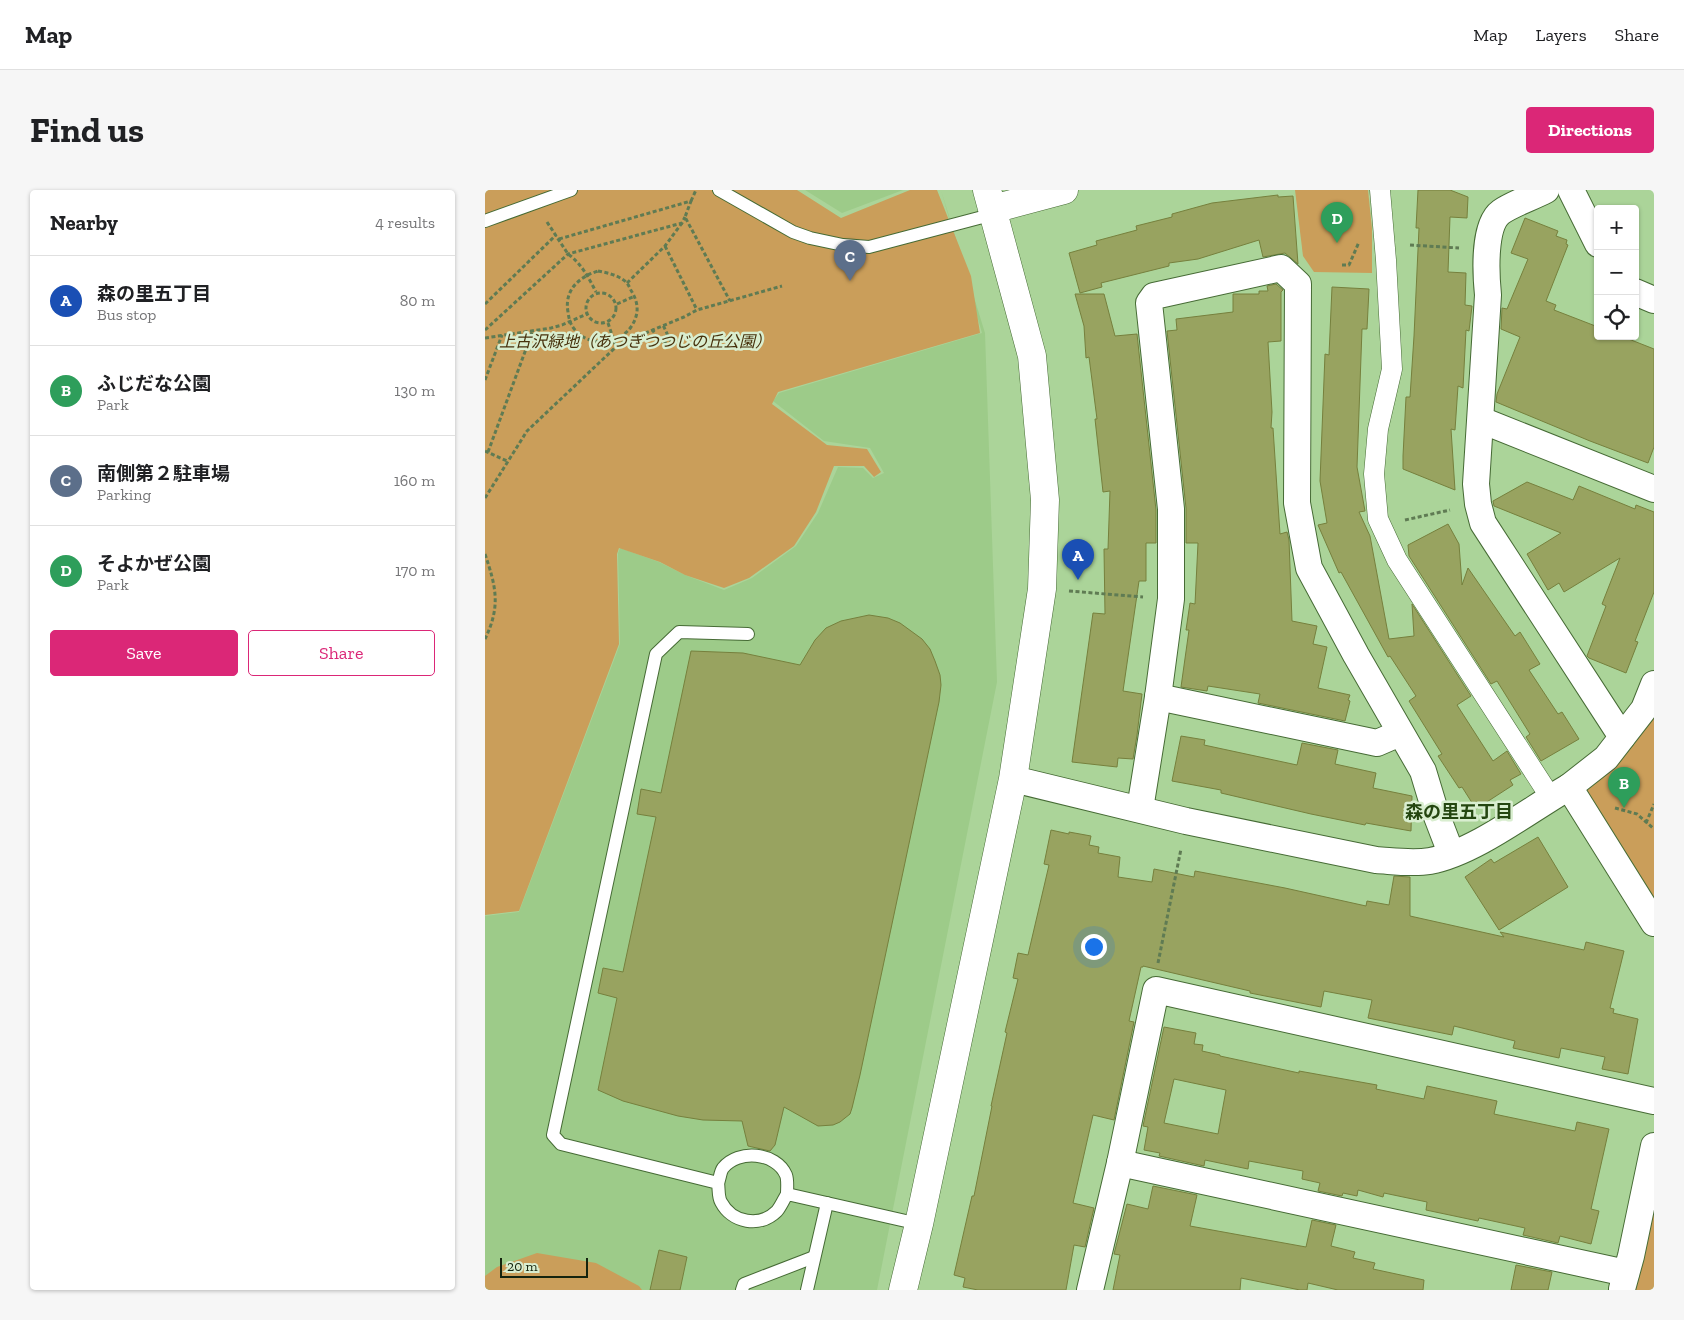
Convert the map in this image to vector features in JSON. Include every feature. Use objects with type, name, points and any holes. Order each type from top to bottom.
[{"type":"street","points":[[903,1290],[919,1224],[1013,779],[1042,589],[1045,500],[1032,356],[991,205],[1064,190]]},
{"type":"street","points":[[1546,190],[1499,213],[1490,229],[1485,272],[1487,295],[1476,484],[1478,504],[1483,523],[1622,737]]},
{"type":"street","points":[[1571,190],[1594,236]]},
{"type":"street","points":[[1380,194],[1392,369],[1378,429],[1373,474],[1380,525],[1397,560],[1654,923]]},
{"type":"street","points":[[1140,809],[1171,599],[1171,509],[1149,303],[1154,296],[1281,268],[1297,284],[1297,503],[1309,568],[1423,771],[1451,854]]},
{"type":"street","points":[[1639,294],[1654,300]]},
{"type":"street","points":[[1481,420],[1654,489]]},
{"type":"street","points":[[1013,779],[1186,821],[1375,860],[1430,861],[1479,842],[1560,792],[1606,758],[1644,709],[1654,684]]},
{"type":"street","points":[[1158,697],[1377,743],[1400,733]]},
{"type":"street","points":[[1090,1290],[1121,1163],[1155,990],[1654,1101]]},
{"type":"street","points":[[1121,1163],[1624,1281],[1654,1146]]},
{"type":"lane","points":[[485,221],[571,190]]},
{"type":"lane","points":[[719,190],[793,232],[843,245],[869,247],[991,205]]},
{"type":"lane","points":[[718,1183],[561,1144],[553,1136],[656,654],[679,632],[748,634]]},
{"type":"lane","points":[[758,1155],[777,1163],[787,1176],[787,1194],[777,1211],[761,1221],[744,1220],[729,1214],[720,1200],[718,1183],[723,1168],[736,1158],[758,1155]]},
{"type":"lane","points":[[787,1194],[919,1224]]},
{"type":"lane","points":[[807,1290],[827,1203]]},
{"type":"lane","points":[[743,1290],[744,1284],[814,1257]]},
{"type":"path","points":[[627,283],[665,246],[682,223],[696,190]]},
{"type":"path","points":[[559,239],[691,201]]},
{"type":"path","points":[[534,203],[568,254],[587,274],[596,292]]},
{"type":"path","points":[[685,217],[729,301]]},
{"type":"path","points":[[485,330],[568,254],[682,223]]},
{"type":"path","points":[[485,304],[556,235]]},
{"type":"path","points":[[1384,244],[1487,249]]},
{"type":"path","points":[[665,246],[697,310]]},
{"type":"path","points":[[598,271],[609,273],[627,283],[635,296],[638,309],[632,326],[626,333],[614,340],[606,342],[588,339],[575,330],[570,322],[567,300],[569,293],[578,280],[587,274],[598,271]]},
{"type":"path","points":[[485,498],[527,431],[616,347],[697,310],[782,286]]},
{"type":"path","points":[[601,291],[607,293],[617,304],[615,316],[608,323],[595,321],[587,314],[585,309],[589,299],[596,292],[601,291]]},
{"type":"path","points":[[617,304],[635,296]]},
{"type":"path","points":[[485,338],[551,328],[587,314]]},
{"type":"path","points":[[608,323],[616,347]]},
{"type":"path","points":[[652,329],[661,344],[670,340],[663,324]]},
{"type":"path","points":[[507,461],[486,451],[533,330]]},
{"type":"path","points":[[485,380],[502,334]]},
{"type":"path","points":[[1380,525],[1478,504]]},
{"type":"path","points":[[485,554],[492,575],[497,601],[490,629],[485,639]]},
{"type":"path","points":[[1042,589],[1171,599]]},
{"type":"path","points":[[1647,823],[1654,804]]},
{"type":"path","points":[[1155,990],[1154,982],[1186,821]]},
{"type":"shaded area","points":[[805,190],[903,190],[842,213]]},
{"type":"shaded area","points":[[941,190],[985,333],[997,682],[877,1290],[485,1290],[485,916],[519,912],[620,644],[618,553],[620,548],[659,562],[685,575],[724,590],[752,578],[796,546],[818,513],[838,467],[863,468],[873,478],[884,473],[870,448],[824,441],[773,401],[779,393],[982,333]]},
{"type":"green space","name":"上古沢緑地（あつぎつつじの丘公園）","points":[[485,190],[797,190],[841,218],[910,190],[937,190],[971,276],[980,333],[778,392],[772,404],[827,445],[867,449],[881,472],[874,477],[864,466],[834,466],[816,512],[794,546],[749,578],[724,588],[685,575],[660,562],[619,548],[617,554],[619,644],[519,911],[485,915]]},
{"type":"green space","points":[[1295,190],[1368,190],[1372,229],[1372,273],[1314,272],[1303,256]]},
{"type":"green space","points":[[1654,710],[1654,912],[1602,829],[1585,786]]},
{"type":"green space","points":[[1654,1177],[1654,1290],[1630,1290]]},
{"type":"green space","points":[[537,1253],[596,1263],[639,1286],[642,1290],[485,1290],[485,1276],[497,1267]]},
{"type":"building","points":[[1418,190],[1450,190],[1468,197],[1467,218],[1450,217],[1448,272],[1466,273],[1465,305],[1472,306],[1469,331],[1466,330],[1463,388],[1458,386],[1455,430],[1451,429],[1455,490],[1403,469],[1406,397],[1410,397],[1414,336],[1419,228],[1416,228]]},
{"type":"building","points":[[1278,195],[1278,197],[1293,196],[1298,264],[1285,253],[1263,257],[1259,240],[1198,259],[1169,263],[1169,266],[1101,283],[1102,287],[1080,293],[1069,253],[1097,245],[1096,241],[1137,230],[1136,226],[1172,217],[1172,214],[1212,203]]},
{"type":"building","points":[[1525,218],[1558,231],[1556,236],[1567,240],[1566,244],[1568,245],[1546,301],[1556,305],[1554,310],[1594,325],[1594,340],[1631,340],[1654,349],[1654,447],[1648,463],[1496,402],[1497,394],[1520,337],[1501,329],[1502,308],[1507,309],[1528,259],[1511,253]]},
{"type":"building","points":[[1276,284],[1283,290],[1281,292],[1281,341],[1268,342],[1272,412],[1271,428],[1273,428],[1280,534],[1287,532],[1289,540],[1292,621],[1317,626],[1313,644],[1327,647],[1318,688],[1350,695],[1345,721],[1258,703],[1260,694],[1208,686],[1207,691],[1181,687],[1189,630],[1186,630],[1190,603],[1195,604],[1198,543],[1186,543],[1186,508],[1167,331],[1177,330],[1176,319],[1233,312],[1233,294],[1259,294],[1259,291],[1268,291],[1267,286]]},
{"type":"building","points":[[1332,287],[1369,289],[1367,329],[1362,329],[1357,467],[1365,511],[1359,512],[1370,536],[1389,639],[1414,636],[1412,604],[1471,696],[1457,705],[1493,761],[1507,751],[1521,774],[1510,780],[1513,785],[1476,809],[1462,787],[1459,788],[1438,756],[1442,754],[1409,701],[1416,696],[1390,656],[1388,657],[1341,572],[1339,573],[1318,525],[1327,523],[1320,481],[1325,354],[1329,355]]},
{"type":"building","points":[[1075,294],[1104,294],[1115,336],[1137,334],[1156,510],[1156,543],[1146,543],[1146,581],[1139,581],[1123,691],[1142,694],[1137,735],[1133,759],[1118,758],[1117,767],[1072,762],[1093,613],[1105,614],[1104,549],[1108,549],[1110,491],[1103,492],[1095,419],[1097,419],[1089,357],[1086,358],[1084,326]]},
{"type":"building","points":[[1527,482],[1573,500],[1579,486],[1635,509],[1636,505],[1654,512],[1654,592],[1635,641],[1638,642],[1626,673],[1587,656],[1606,606],[1602,604],[1620,558],[1564,592],[1559,583],[1548,590],[1527,554],[1561,533],[1494,506],[1493,501]]},
{"type":"building","points":[[1448,524],[1459,544],[1462,585],[1468,568],[1515,636],[1520,632],[1540,664],[1529,670],[1558,714],[1562,712],[1579,739],[1541,761],[1526,737],[1530,734],[1497,681],[1491,684],[1409,556],[1408,545]]},
{"type":"building","points":[[869,615],[888,618],[900,623],[922,639],[930,649],[935,661],[941,685],[860,1075],[850,1114],[833,1125],[818,1126],[784,1107],[775,1145],[770,1151],[748,1146],[742,1121],[703,1120],[678,1116],[623,1101],[598,1090],[617,998],[598,993],[603,968],[623,972],[656,817],[637,814],[641,789],[661,793],[691,651],[743,653],[800,665],[815,640],[826,628],[841,621]]},
{"type":"building","points":[[1181,736],[1205,740],[1204,745],[1297,765],[1302,743],[1338,750],[1335,764],[1376,773],[1373,788],[1412,796],[1411,831],[1366,823],[1365,825],[1311,814],[1221,793],[1221,790],[1172,781]]},
{"type":"building","points":[[1051,830],[1091,836],[1089,845],[1099,847],[1098,853],[1120,857],[1118,877],[1152,882],[1154,869],[1194,877],[1195,871],[1366,906],[1367,901],[1389,905],[1394,876],[1410,877],[1410,916],[1504,937],[1500,932],[1584,950],[1586,942],[1624,951],[1610,1008],[1614,1009],[1613,1013],[1638,1019],[1628,1074],[1602,1069],[1605,1057],[1561,1048],[1559,1058],[1513,1048],[1515,1041],[1454,1026],[1452,1035],[1368,1018],[1372,1000],[1324,991],[1321,1007],[1250,993],[1250,991],[1143,966],[1141,967],[1129,1021],[1134,1022],[1114,1120],[1093,1115],[1073,1203],[1094,1208],[1085,1247],[1074,1245],[1066,1290],[978,1290],[963,1287],[965,1278],[954,1275],[972,1196],[974,1196],[1007,1033],[1005,1032],[1018,979],[1013,978],[1018,953],[1028,955],[1049,865],[1044,864]]},
{"type":"building","points":[[1538,837],[1568,887],[1499,930],[1465,877],[1491,859],[1494,863]]},
{"type":"building","points":[[1164,1027],[1196,1033],[1194,1044],[1203,1045],[1202,1051],[1220,1056],[1299,1073],[1299,1071],[1377,1085],[1376,1089],[1424,1099],[1427,1086],[1497,1101],[1494,1114],[1575,1131],[1577,1122],[1609,1129],[1591,1209],[1599,1211],[1591,1244],[1560,1236],[1558,1243],[1523,1235],[1525,1228],[1479,1218],[1478,1221],[1426,1210],[1427,1202],[1384,1193],[1383,1197],[1358,1190],[1357,1196],[1343,1193],[1342,1196],[1318,1191],[1320,1183],[1302,1179],[1303,1171],[1249,1161],[1248,1169],[1205,1160],[1204,1166],[1159,1156],[1160,1153],[1144,1150],[1148,1127],[1143,1126]],"holes":[[[1174,1079],[1226,1090],[1218,1134],[1164,1123]]]},
{"type":"building","points":[[1153,1186],[1197,1195],[1190,1226],[1306,1247],[1312,1220],[1336,1225],[1331,1246],[1355,1252],[1353,1258],[1375,1263],[1373,1269],[1424,1280],[1423,1290],[1338,1290],[1308,1283],[1307,1290],[1300,1290],[1241,1278],[1240,1290],[1113,1290],[1120,1255],[1114,1254],[1127,1204],[1148,1209]]},
{"type":"building","points":[[659,1250],[687,1257],[680,1290],[650,1290]]},
{"type":"building","points":[[1516,1265],[1552,1272],[1548,1290],[1511,1290]]},
{"type":"place","name":"そよかぜ公園","points":[[1337,243]]},
{"type":"place","name":"南側第２駐車場","points":[[850,281]]},
{"type":"place","name":"森の里五丁目","points":[[1078,580]]},
{"type":"place","name":"ふじだな公園","points":[[1624,808]]},
{"type":"district","name":"森の里五丁目","points":[[1459,812]]}]
